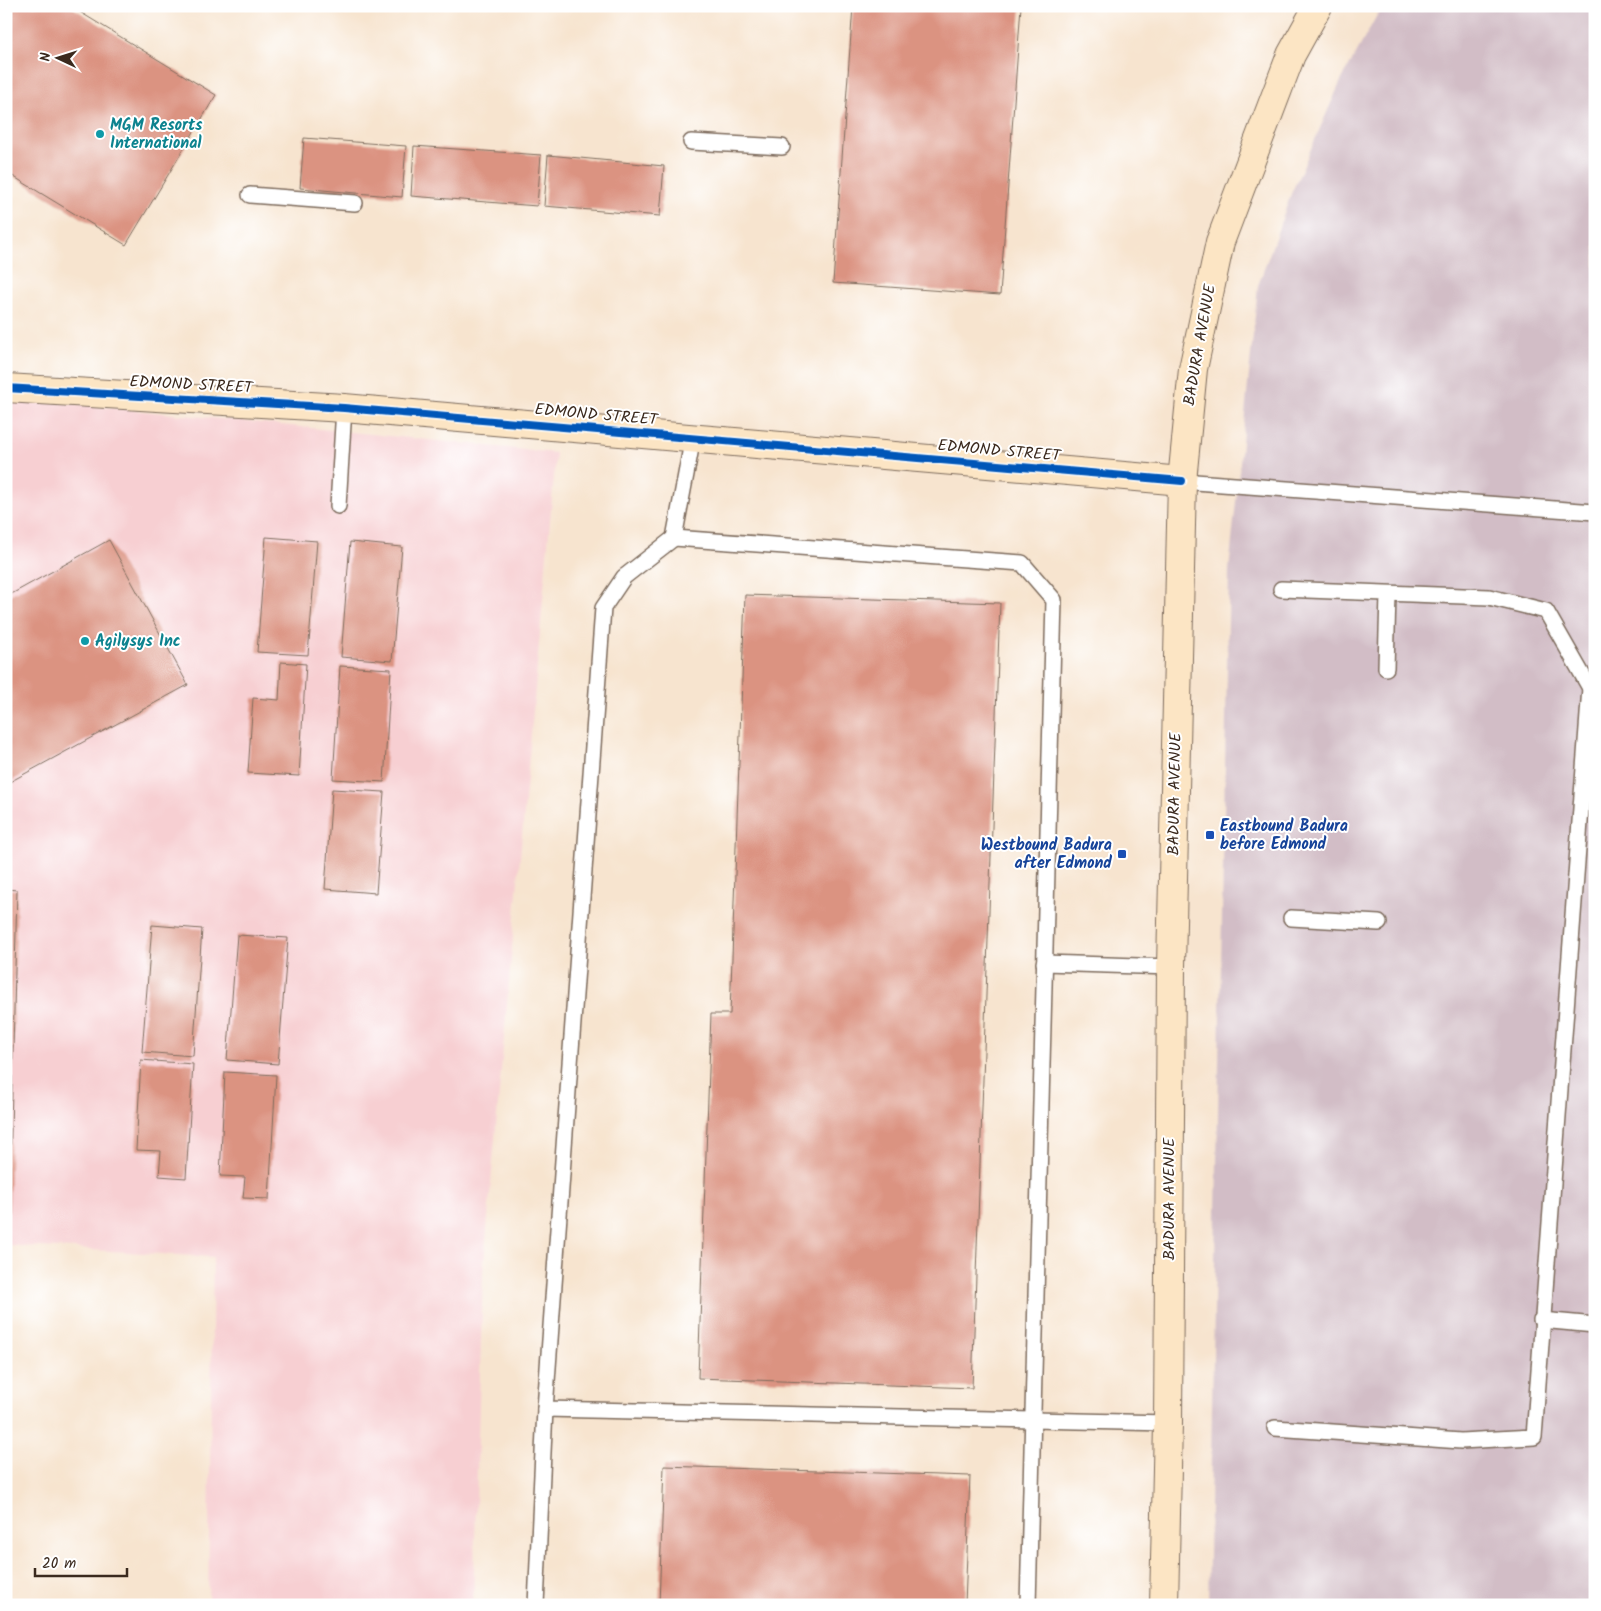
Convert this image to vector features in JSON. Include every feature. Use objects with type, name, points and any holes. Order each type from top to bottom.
[{"type":"main road","name":"BADURA AVENUE","points":[[1164,1605],[1168,1423],[1171,967],[1182,481],[1193,369],[1220,242],[1291,55],[1318,6]]},
{"type":"main road","name":"EDMOND STREET","points":[[6,388],[344,408],[1182,481]]},
{"type":"lane","points":[[691,142],[782,147]]},
{"type":"lane","points":[[250,195],[355,202]]},
{"type":"lane","points":[[338,506],[344,408]]},
{"type":"lane","points":[[536,1605],[545,1409],[603,608],[624,577],[674,538],[693,437]]},
{"type":"lane","points":[[1182,481],[1595,512]]},
{"type":"lane","points":[[674,538],[1022,563],[1054,600],[1028,1605]]},
{"type":"lane","points":[[1274,1428],[1461,1441],[1534,1437],[1541,1320],[1592,686],[1546,611],[1489,598],[1281,589]]},
{"type":"lane","points":[[1386,668],[1388,595]]},
{"type":"lane","points":[[1291,918],[1380,923]]},
{"type":"lane","points":[[1044,963],[1171,967]]},
{"type":"lane","points":[[1541,1320],[1595,1325]]},
{"type":"lane","points":[[545,1409],[1168,1423]]},
{"type":"shaded area","points":[[1382,6],[1595,6],[1595,1605],[1208,1605],[1229,570],[1258,286],[1291,194],[1340,83]]},
{"type":"shaded area","points":[[6,397],[556,453],[483,1273],[473,1605],[208,1605],[213,1257],[6,1245]]},
{"type":"building","name":"MGM Resorts International","points":[[6,6],[70,6],[216,95],[126,245],[6,172]]},
{"type":"building","points":[[853,6],[1021,6],[1000,295],[833,283]]},
{"type":"building","points":[[304,138],[406,146],[402,197],[300,188]]},
{"type":"building","points":[[414,146],[541,155],[537,206],[411,196]]},
{"type":"building","points":[[548,155],[664,166],[660,216],[544,206]]},
{"type":"building","points":[[266,537],[317,541],[308,655],[257,652]]},
{"type":"building","name":"Agilysys Inc","points":[[109,540],[188,685],[6,784],[6,597]]},
{"type":"building","points":[[350,542],[402,547],[392,661],[341,657]]},
{"type":"building","points":[[745,595],[1000,603],[972,1388],[698,1378],[711,1014],[730,1014]]},
{"type":"building","points":[[281,662],[306,664],[299,776],[248,773],[253,698],[279,700]]},
{"type":"building","points":[[340,666],[391,669],[384,782],[333,779]]},
{"type":"building","points":[[332,789],[384,792],[376,893],[325,889]]},
{"type":"building","points":[[6,889],[17,890],[9,1211],[6,1211]]},
{"type":"building","points":[[152,925],[202,929],[193,1056],[142,1052]]},
{"type":"building","points":[[237,935],[288,938],[278,1064],[227,1060]]},
{"type":"building","points":[[141,1060],[193,1064],[186,1178],[159,1176],[161,1151],[136,1150]]},
{"type":"building","points":[[225,1072],[276,1075],[269,1199],[243,1198],[245,1177],[220,1176]]},
{"type":"building","points":[[664,1466],[970,1476],[965,1605],[659,1605]]},
{"type":"cycle path","points":[[6,388],[344,408],[1182,481]]},
{"type":"place","name":"MGM Resorts International","points":[[100,134]]},
{"type":"place","name":"Agilysys Inc","points":[[85,641]]},
{"type":"place","name":"Eastbound Badura before Edmond","points":[[1210,835]]},
{"type":"place","name":"Westbound Badura after Edmond","points":[[1122,854]]}]
